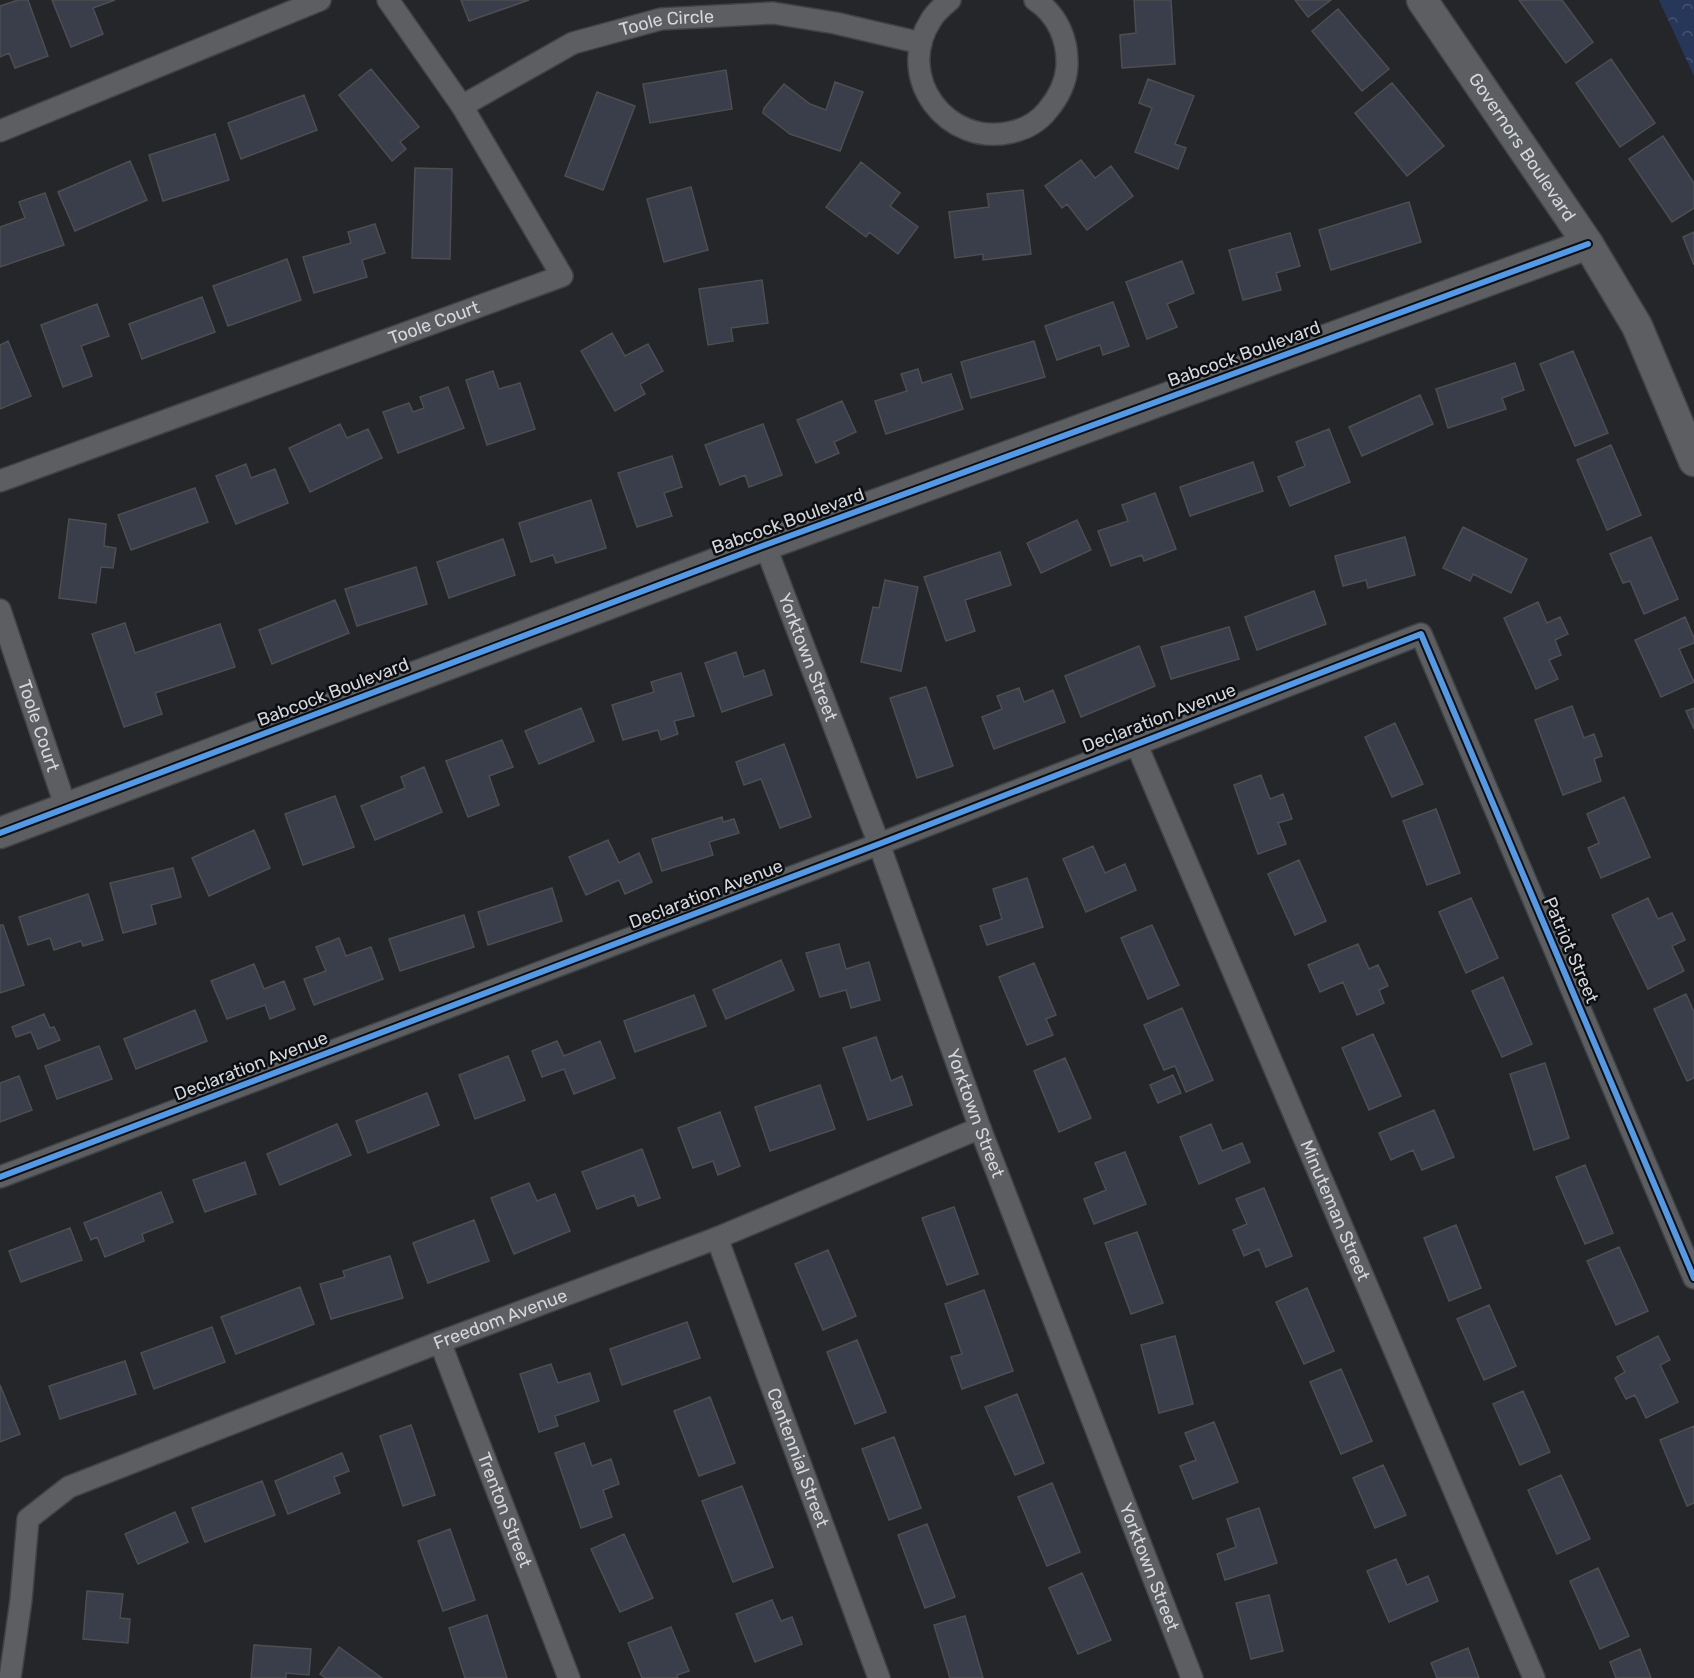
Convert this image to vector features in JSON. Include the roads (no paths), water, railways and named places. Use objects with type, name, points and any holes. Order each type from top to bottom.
[{"type":"street","points":[[0,131],[320,0]]},
{"type":"street","name":"Toole Court","points":[[0,481],[562,276],[462,106],[388,0]]},
{"type":"street","points":[[950,0],[931,19],[921,43],[919,66],[924,89],[937,109],[954,124],[976,133],[1000,135],[1023,129],[1042,117],[1058,99],[1066,77],[1068,52],[1060,27],[1044,6],[1035,0]]},
{"type":"street","name":"Governors Boulevard","points":[[1422,0],[1588,244],[1637,326],[1694,461]]},
{"type":"street","name":"Toole Circle","points":[[462,106],[573,43],[661,19],[773,13],[836,23],[921,43]]},
{"type":"street","name":"Babcock Boulevard","points":[[0,833],[765,545],[1588,244]]},
{"type":"street","name":"Yorktown Street","points":[[765,545],[879,844],[980,1128],[1192,1678]]},
{"type":"street","name":"Toole Court","points":[[0,610],[66,808]]},
{"type":"street","name":"Declaration Avenue","points":[[0,1177],[879,844],[1421,634]]},
{"type":"street","name":"Patriot Street","points":[[1421,634],[1694,1278]]},
{"type":"street","name":"Minuteman Street","points":[[1136,743],[1534,1678]]},
{"type":"street","name":"Freedom Avenue","points":[[10,1678],[21,1600],[28,1519],[69,1487],[440,1342],[717,1238],[980,1128]]},
{"type":"street","name":"Centennial Street","points":[[717,1238],[879,1678]]},
{"type":"street","name":"Trenton Street","points":[[440,1342],[569,1678]]}]
